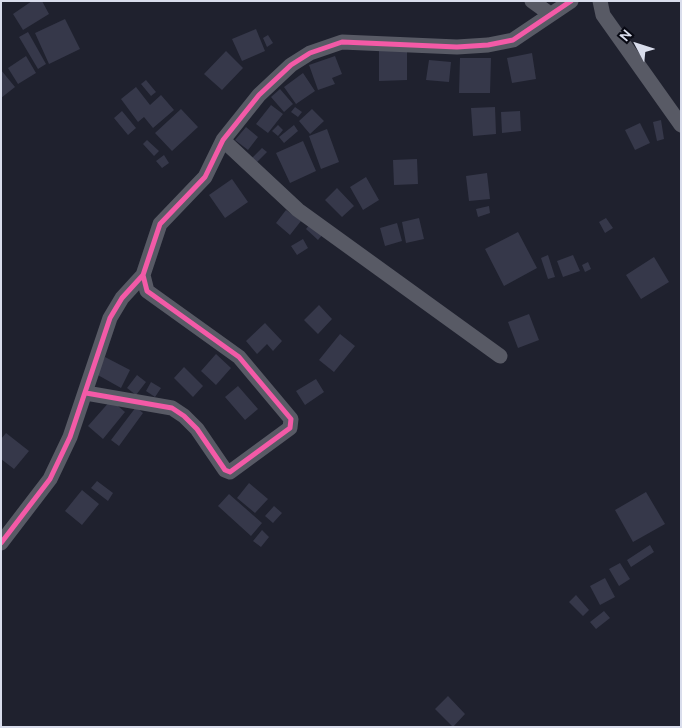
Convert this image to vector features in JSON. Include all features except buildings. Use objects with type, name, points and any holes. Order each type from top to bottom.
[{"type":"street","points":[[532,1],[550,14]]},
{"type":"street","points":[[1,543],[50,479],[70,437],[110,318],[122,298],[142,274],[160,224],[205,177],[222,140],[259,95],[292,65],[310,54],[342,42],[457,47],[488,45],[513,40],[571,1]]},
{"type":"street","points":[[600,1],[603,16],[681,125]]},
{"type":"street","points":[[222,140],[298,210],[500,356]]},
{"type":"street","points":[[86,393],[172,408],[184,416],[197,429],[225,470],[230,472],[282,434],[292,424],[291,419],[239,357],[148,291],[142,274]]},
{"type":"cycle path","points":[[1,543],[50,479],[70,437],[110,318],[122,298],[143,275],[160,224],[205,177],[223,140],[259,95],[291,65],[310,53],[342,42],[457,47],[488,45],[513,40],[571,1]]},
{"type":"cycle path","points":[[86,393],[172,408],[184,416],[197,429],[225,470],[230,472],[290,428],[291,419],[239,357],[147,291],[143,275]]}]
